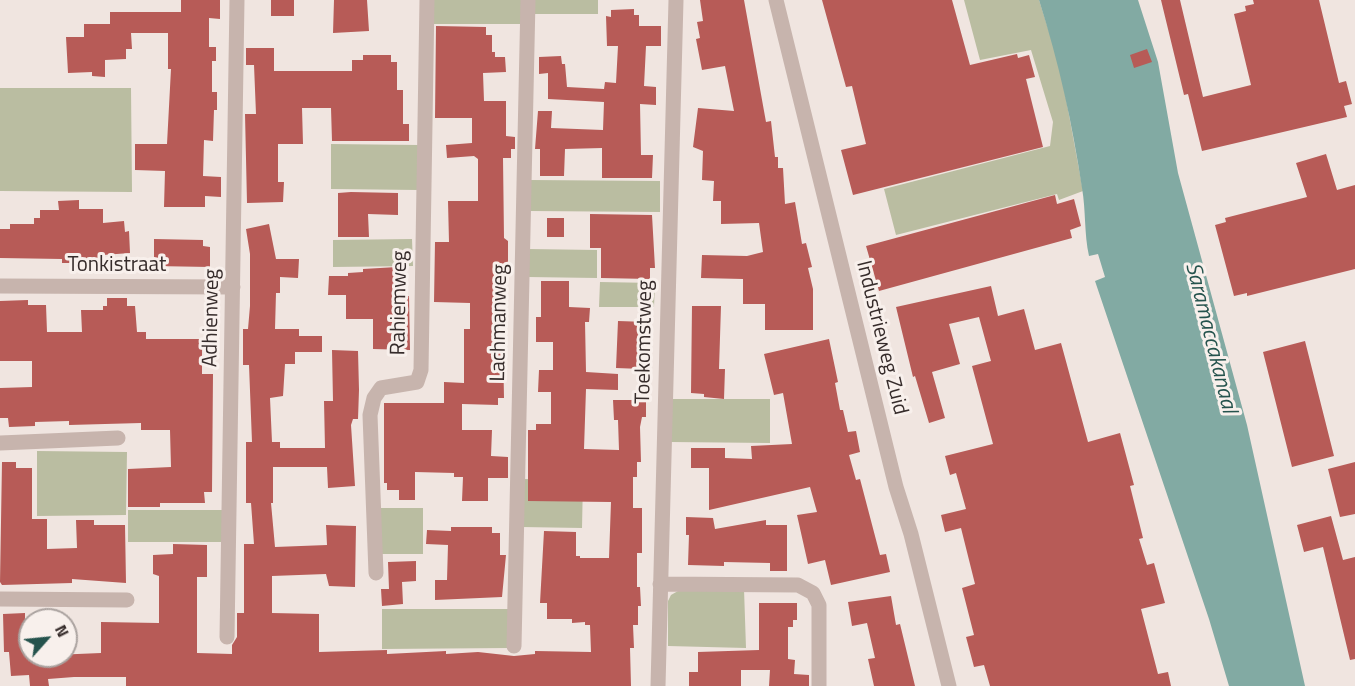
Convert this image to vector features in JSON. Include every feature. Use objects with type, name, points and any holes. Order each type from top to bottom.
[{"type":"street","name":"Adhienweg","points":[[227,637],[237,0]]},
{"type":"street","name":"Rahiemweg","points":[[376,573],[370,415],[374,399],[381,388],[417,382],[421,370],[427,0]]},
{"type":"street","name":"Lachmanweg","points":[[514,646],[528,0]]},
{"type":"street","name":"Toekomstweg","points":[[658,686],[676,0]]},
{"type":"street","name":"Industrieweg Zuid","points":[[776,0],[896,487],[911,534],[949,686]]},
{"type":"street","name":"Tonkistraat","points":[[0,286],[233,287]]},
{"type":"street","points":[[0,443],[118,438]]},
{"type":"street","points":[[660,584],[798,585],[813,592],[819,605],[819,686]]},
{"type":"street","points":[[0,599],[126,600]]},
{"type":"green space","points":[[434,0],[522,0],[522,24],[434,24]]},
{"type":"green space","points":[[535,0],[598,0],[598,14],[535,14]]},
{"type":"green space","points":[[964,0],[1039,0],[1060,66],[1083,191],[1059,200],[1057,194],[896,235],[884,189],[1050,146],[1053,122],[1031,50],[980,60]]},
{"type":"green space","points":[[0,88],[131,88],[132,192],[0,191]]},
{"type":"green space","points":[[331,144],[418,145],[418,190],[331,189]]},
{"type":"green space","points":[[530,180],[660,181],[660,212],[530,211]]},
{"type":"green space","points":[[412,239],[413,266],[333,267],[333,240]]},
{"type":"green space","points":[[528,249],[597,250],[597,278],[528,277]]},
{"type":"green space","points":[[600,282],[655,283],[654,307],[599,307]]},
{"type":"green space","points":[[671,399],[770,399],[770,443],[671,442]]},
{"type":"green space","points":[[37,451],[127,452],[126,515],[37,516]]},
{"type":"green space","points":[[523,479],[583,480],[582,528],[522,527]]},
{"type":"green space","points":[[380,508],[423,508],[423,554],[380,554]]},
{"type":"green space","points":[[128,510],[226,510],[226,542],[128,542]]},
{"type":"green space","points":[[744,589],[746,648],[668,646],[668,601],[671,595],[678,591]]},
{"type":"green space","points":[[382,609],[509,609],[509,648],[382,649]]},
{"type":"water","name":"Saramaccakanaal","points":[[1039,0],[1138,0],[1158,62],[1178,173],[1247,425],[1305,686],[1229,686],[1209,619],[1095,281],[1105,277],[1098,254],[1089,256],[1074,140],[1059,70]]},
{"type":"building","points":[[181,0],[220,0],[220,19],[209,18],[209,47],[216,47],[216,61],[212,61],[212,92],[217,92],[217,110],[214,110],[213,141],[204,140],[203,176],[221,177],[221,197],[205,196],[205,207],[164,207],[165,171],[135,170],[135,144],[167,144],[171,69],[168,69],[168,33],[131,33],[132,49],[126,49],[126,59],[105,60],[105,77],[92,76],[92,72],[68,73],[66,37],[84,37],[84,24],[110,24],[110,12],[181,12]]},
{"type":"building","points":[[271,0],[294,0],[294,16],[271,16]]},
{"type":"building","points":[[334,0],[367,0],[369,31],[333,33]]},
{"type":"building","points":[[700,0],[744,0],[766,122],[771,121],[775,157],[778,157],[778,168],[783,168],[785,204],[795,202],[802,244],[806,243],[812,267],[808,268],[813,289],[813,330],[765,330],[765,304],[743,304],[743,279],[701,278],[702,255],[747,256],[763,252],[759,223],[721,224],[721,201],[713,201],[714,181],[702,180],[703,151],[693,147],[698,108],[734,111],[725,66],[702,70],[696,39],[700,38],[697,22],[703,21]]},
{"type":"building","points":[[822,0],[952,0],[970,65],[1017,54],[1018,58],[1029,55],[1035,77],[1026,79],[1043,147],[853,195],[841,150],[866,144],[852,86],[846,87]]},
{"type":"building","points":[[1161,0],[1180,0],[1203,97],[1251,85],[1234,14],[1246,11],[1245,6],[1254,4],[1253,0],[1319,0],[1339,83],[1346,81],[1352,104],[1344,106],[1347,117],[1202,151],[1188,94],[1184,95]]},
{"type":"building","points":[[634,9],[634,15],[639,15],[639,26],[661,26],[661,46],[646,46],[644,86],[656,87],[656,105],[640,104],[641,155],[653,155],[652,178],[602,178],[602,148],[565,149],[564,176],[540,176],[540,149],[535,149],[538,111],[552,111],[551,128],[603,130],[604,102],[548,99],[548,73],[539,74],[539,57],[561,56],[562,64],[565,64],[567,87],[604,89],[605,82],[616,83],[618,46],[607,46],[606,16],[611,17],[611,10]]},
{"type":"building","points":[[436,26],[486,27],[486,35],[492,35],[492,52],[495,52],[495,57],[505,57],[506,72],[483,73],[484,101],[506,101],[506,136],[515,137],[515,149],[511,149],[511,158],[503,158],[504,238],[508,241],[508,266],[498,269],[496,347],[503,347],[504,398],[498,398],[498,405],[462,404],[462,430],[492,430],[491,456],[508,457],[508,478],[488,478],[488,501],[462,501],[463,477],[454,477],[454,473],[415,472],[415,500],[399,500],[399,490],[387,490],[387,483],[384,483],[384,403],[444,403],[444,382],[464,383],[464,329],[470,329],[470,303],[434,302],[435,242],[449,242],[448,201],[478,201],[478,159],[474,156],[447,158],[446,145],[472,143],[472,118],[435,118]]},
{"type":"building","points":[[246,48],[274,48],[274,71],[352,71],[352,60],[363,60],[363,55],[391,55],[391,62],[397,62],[397,90],[403,90],[403,124],[409,124],[409,141],[332,141],[331,108],[302,108],[303,144],[278,144],[278,182],[284,182],[283,202],[247,203],[245,114],[256,114],[254,65],[246,65]]},
{"type":"building","points":[[1147,49],[1152,62],[1134,68],[1130,55]]},
{"type":"building","points":[[1326,154],[1337,190],[1355,185],[1355,269],[1247,296],[1247,293],[1234,296],[1215,225],[1226,222],[1225,218],[1307,197],[1296,163]]},
{"type":"building","points":[[338,193],[398,193],[398,215],[368,214],[369,237],[338,237]]},
{"type":"building","points":[[1055,195],[1057,204],[1074,199],[1081,226],[1070,230],[1072,238],[879,291],[866,246]]},
{"type":"building","points":[[79,200],[79,209],[103,209],[103,223],[124,221],[125,232],[129,231],[130,253],[103,255],[103,262],[79,263],[62,263],[62,259],[0,258],[0,229],[10,229],[10,224],[34,224],[34,218],[40,218],[40,210],[59,210],[58,201]]},
{"type":"building","points":[[590,214],[652,215],[655,268],[650,268],[650,279],[601,278],[601,248],[590,248]]},
{"type":"building","points":[[547,218],[564,218],[564,237],[547,237]]},
{"type":"building","points":[[269,224],[276,259],[299,259],[298,278],[280,277],[280,293],[276,293],[275,329],[299,329],[299,336],[322,336],[322,352],[295,352],[295,364],[285,364],[283,396],[270,398],[272,442],[280,442],[280,448],[325,448],[324,401],[333,401],[332,350],[358,351],[358,419],[353,419],[351,425],[355,486],[328,488],[327,467],[273,467],[273,503],[271,503],[275,547],[327,545],[326,525],[356,526],[355,587],[329,586],[326,574],[272,576],[272,613],[319,614],[319,652],[387,650],[387,654],[446,651],[446,654],[478,652],[514,656],[535,654],[535,651],[591,652],[590,625],[585,625],[585,622],[572,623],[572,619],[547,619],[547,603],[540,603],[544,531],[576,532],[576,556],[609,558],[611,502],[528,501],[528,430],[536,430],[536,424],[551,424],[551,392],[538,392],[539,370],[553,370],[553,342],[536,342],[536,317],[541,317],[541,281],[569,281],[569,307],[590,308],[589,322],[585,322],[586,372],[618,374],[618,390],[586,389],[584,449],[619,450],[618,420],[614,420],[613,400],[646,400],[646,417],[642,417],[640,427],[641,462],[637,462],[637,477],[633,477],[633,508],[642,508],[642,553],[637,553],[637,587],[640,587],[641,606],[638,606],[638,625],[633,625],[634,648],[630,648],[631,686],[126,686],[126,677],[74,677],[48,679],[49,686],[30,686],[29,675],[11,676],[9,652],[4,652],[3,614],[18,613],[18,668],[78,668],[78,654],[101,653],[101,622],[159,623],[159,576],[153,574],[153,555],[173,554],[173,544],[207,545],[207,577],[197,577],[197,653],[232,654],[232,645],[237,637],[237,613],[244,613],[244,544],[254,544],[251,503],[246,503],[246,442],[252,442],[249,365],[243,365],[243,329],[248,329],[250,306],[250,254],[246,229]]},
{"type":"building","points":[[154,239],[203,240],[203,246],[210,247],[210,267],[154,266]]},
{"type":"building","points":[[397,267],[398,296],[409,296],[410,350],[373,349],[373,319],[346,319],[346,295],[328,295],[329,276],[348,276],[348,273],[363,272],[363,269]]},
{"type":"building","points":[[991,286],[998,316],[1024,309],[1035,350],[1061,343],[1088,442],[1120,433],[1134,485],[1130,486],[1143,538],[1139,539],[1147,565],[1154,563],[1165,603],[1141,609],[1158,674],[1168,672],[1171,686],[990,686],[984,665],[974,667],[966,637],[974,635],[962,588],[975,584],[961,528],[945,532],[941,515],[966,509],[956,473],[950,475],[945,456],[993,444],[972,366],[991,361],[979,317],[949,324],[960,364],[932,372],[945,418],[929,423],[915,376],[913,377],[896,307]]},
{"type":"building","points":[[107,298],[127,298],[127,306],[135,306],[137,332],[146,332],[146,339],[202,339],[202,374],[213,374],[212,492],[204,492],[205,503],[160,503],[160,507],[128,507],[128,469],[171,467],[170,430],[141,430],[141,423],[69,425],[69,421],[35,422],[35,426],[9,427],[8,418],[0,418],[0,388],[32,387],[32,361],[0,361],[0,301],[28,300],[28,305],[46,305],[47,332],[82,332],[81,310],[103,310],[103,306],[107,306]]},
{"type":"building","points":[[692,306],[721,306],[719,369],[725,369],[724,399],[691,393]]},
{"type":"building","points":[[618,321],[647,322],[645,366],[642,369],[616,368]]},
{"type":"building","points":[[829,339],[838,382],[835,383],[840,410],[843,410],[848,432],[856,431],[860,452],[849,455],[856,480],[860,479],[880,555],[886,554],[890,572],[831,585],[825,560],[808,564],[797,515],[817,512],[810,487],[709,510],[709,468],[691,468],[691,448],[725,448],[725,458],[752,459],[751,446],[792,444],[783,393],[774,395],[764,354]]},
{"type":"building","points":[[1305,341],[1334,456],[1292,467],[1263,352]]},
{"type":"building","points":[[2,462],[16,462],[16,468],[32,468],[32,519],[47,519],[47,549],[77,548],[76,520],[94,520],[94,525],[125,525],[126,583],[72,579],[72,583],[2,585],[0,582]]},
{"type":"building","points":[[1355,462],[1355,514],[1340,517],[1328,469]]},
{"type":"building","points":[[1331,516],[1343,560],[1355,557],[1355,659],[1350,660],[1323,547],[1304,552],[1297,525]]},
{"type":"building","points":[[686,517],[713,518],[715,529],[766,520],[766,525],[787,525],[787,571],[770,571],[770,563],[724,562],[724,566],[688,565],[689,535],[686,535]]},
{"type":"building","points":[[451,527],[492,527],[492,533],[500,533],[500,555],[506,555],[502,597],[435,600],[435,580],[447,580],[448,545],[426,544],[427,530],[451,531]]},
{"type":"building","points":[[416,561],[416,581],[402,582],[403,604],[382,606],[381,589],[389,589],[388,562]]},
{"type":"building","points":[[891,596],[896,625],[900,624],[915,686],[874,686],[868,659],[875,658],[867,623],[852,626],[848,602]]},
{"type":"building","points":[[759,603],[797,603],[797,620],[793,620],[793,627],[788,627],[788,659],[795,660],[794,674],[809,675],[809,686],[769,686],[770,670],[741,670],[741,686],[689,686],[689,672],[698,672],[698,652],[759,650]]}]
